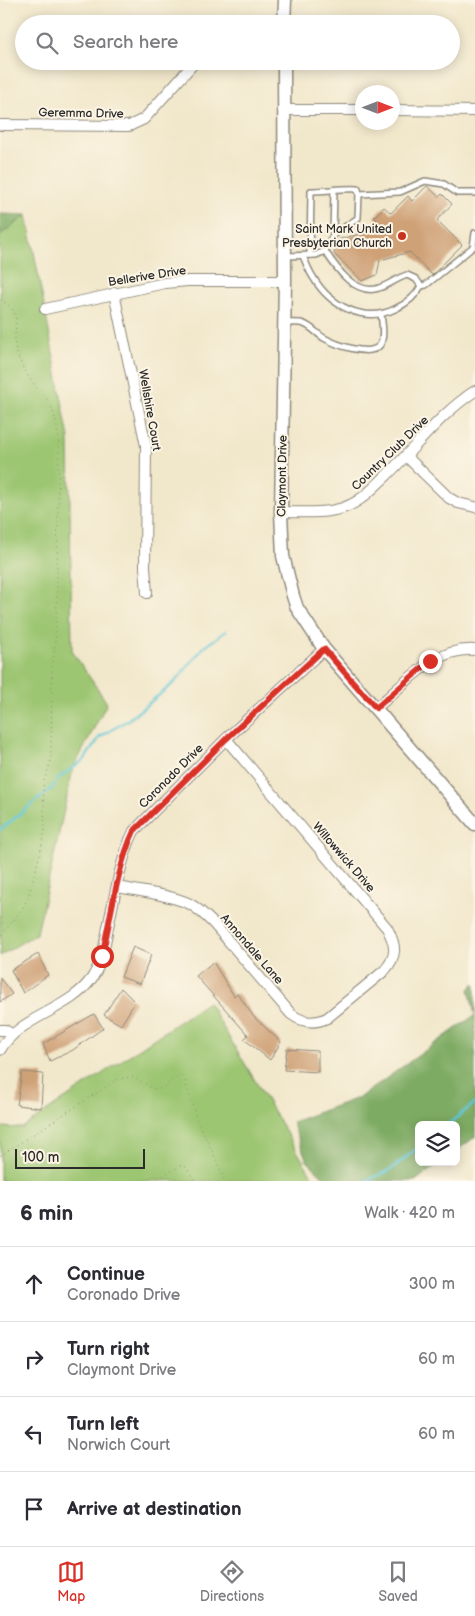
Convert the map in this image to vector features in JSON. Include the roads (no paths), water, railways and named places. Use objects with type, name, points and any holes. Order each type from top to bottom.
[{"type":"street","points":[[284,15],[285,0]]},
{"type":"street","name":"Geremma Drive","points":[[0,124],[129,126],[137,124],[144,119],[188,70]]},
{"type":"street","name":"Claymont Drive","points":[[284,70],[285,281],[281,512],[283,556],[293,596],[297,608],[324,649],[475,824]]},
{"type":"street","points":[[283,110],[355,110]]},
{"type":"street","points":[[400,110],[475,111]]},
{"type":"street","name":"Bellerive Drive","points":[[45,310],[165,283],[188,281],[285,281]]},
{"type":"street","name":"Wellshire Court","points":[[114,293],[146,446],[145,567],[147,593]]},
{"type":"street","name":"Country Club Drive","points":[[281,512],[330,511],[354,504],[362,499],[451,410],[475,391]]},
{"type":"street","points":[[406,456],[449,498],[458,503],[475,507]]},
{"type":"street","name":"Coronado Drive","points":[[0,1050],[11,1034],[67,1001],[85,987],[93,976],[102,956],[117,887],[129,841],[134,831],[226,739],[324,649]]},
{"type":"street","points":[[376,708],[430,661],[461,650],[475,650]]},
{"type":"street","name":"Willowwick Drive","points":[[226,739],[369,905],[392,937],[394,956],[391,963],[355,994]]},
{"type":"street","name":"Annondale Lane","points":[[117,887],[190,904],[214,924],[299,1020],[318,1022],[327,1018],[355,994]]},
{"type":"street","points":[[0,1030],[5,1030],[11,1034]]},
{"type":"lane","points":[[359,194],[400,192],[425,181],[444,184],[457,193],[475,193]]},
{"type":"lane","points":[[310,255],[311,191],[334,191],[345,188],[358,189],[358,218],[333,235]]},
{"type":"lane","points":[[285,256],[303,256],[325,251],[333,235],[334,191]]},
{"type":"lane","points":[[421,286],[426,286],[473,247],[475,233]]},
{"type":"lane","points":[[325,251],[333,265],[349,281],[365,288],[378,288],[407,275],[416,279],[421,286]]},
{"type":"lane","points":[[303,256],[313,278],[326,295],[358,313],[381,314],[404,304],[418,292],[421,286]]},
{"type":"lane","points":[[284,323],[303,324],[330,341],[365,351],[380,345],[383,337],[381,314]]},
{"type":"waterway","points":[[0,830],[51,789],[60,777],[84,760],[100,737],[128,720],[174,683],[203,648],[226,631]]},
{"type":"waterway","points":[[452,1121],[475,1103]]},
{"type":"waterway","points":[[366,1181],[390,1170],[415,1150]]},
{"type":"place","name":"Saint Mark United Presbyterian Church","points":[[402,236]]}]
